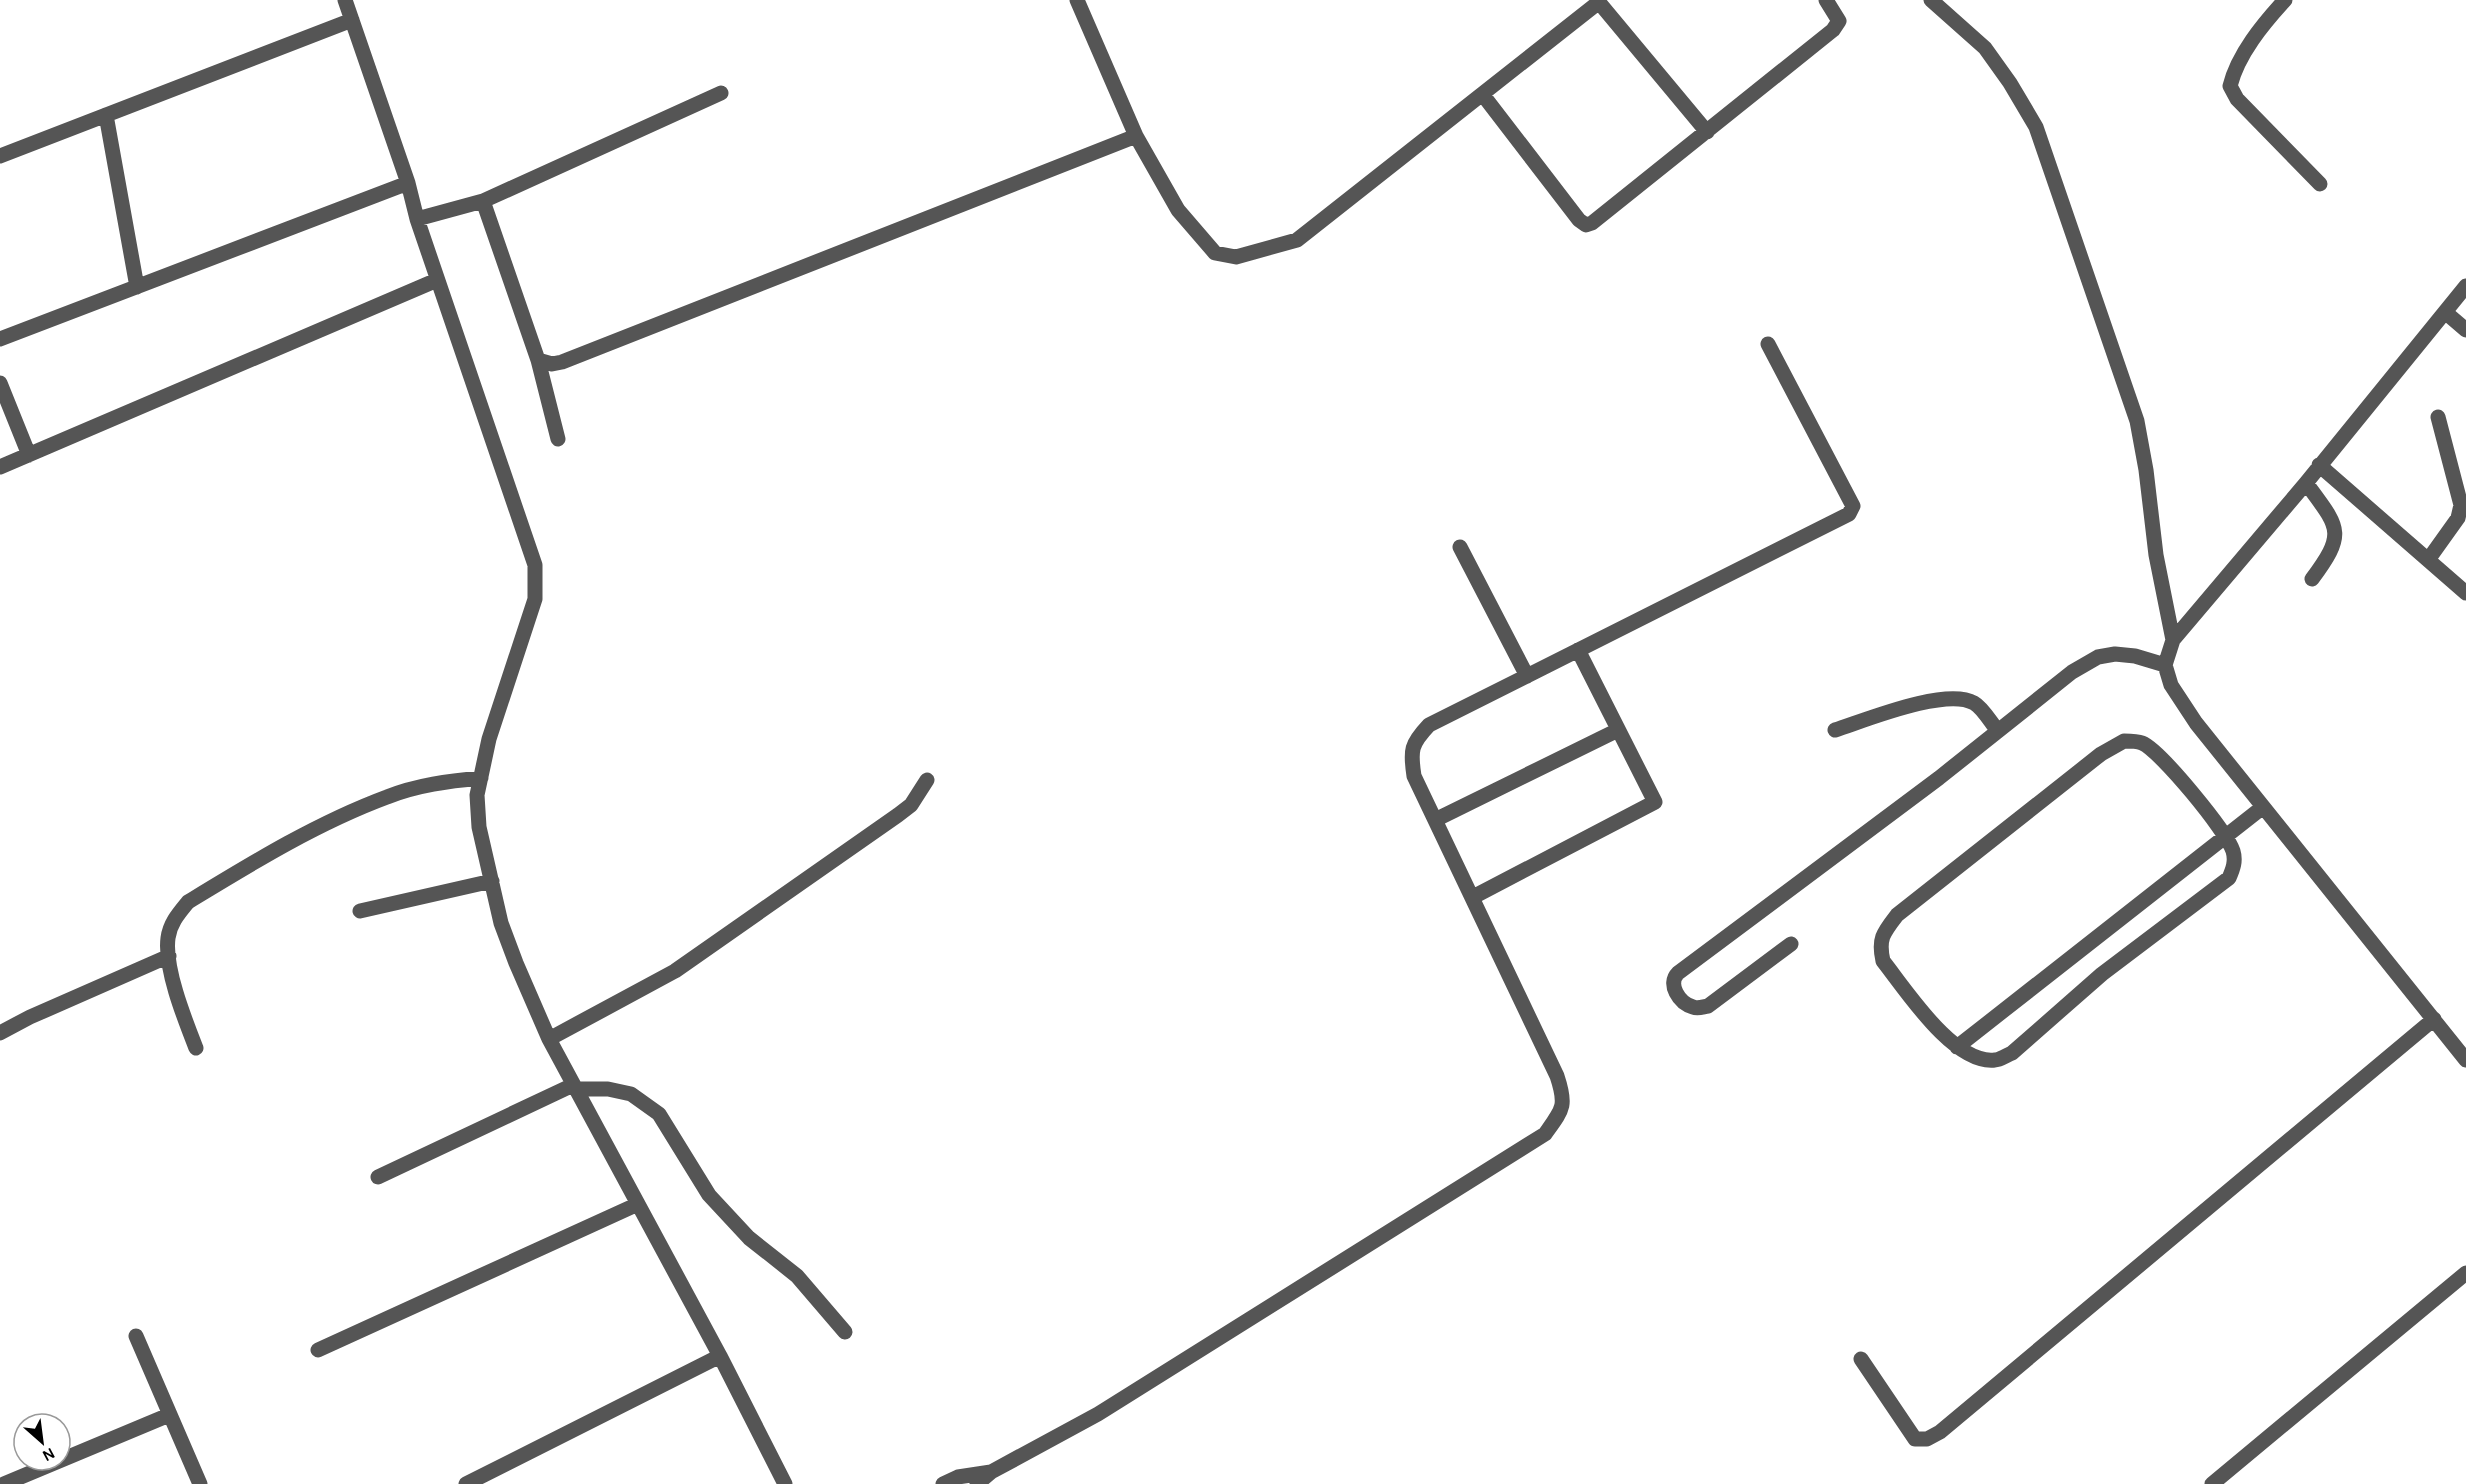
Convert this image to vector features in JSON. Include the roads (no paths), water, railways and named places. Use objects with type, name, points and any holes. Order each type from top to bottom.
[{"type":"street","points":[[345,0],[408,183],[437,280],[535,565],[535,599],[525,638],[489,740],[477,795],[479,827],[501,923],[549,1039],[720,1356],[785,1484]]},
{"type":"street","points":[[1077,0],[1136,136],[1178,210],[1215,253],[1236,257],[1297,240],[1483,95],[1598,1],[1707,132]]},
{"type":"street","points":[[1483,95],[1579,220],[1586,225],[1592,223],[1833,30],[1839,21],[1834,9],[1826,0]]},
{"type":"street","points":[[1931,0],[1985,48],[2010,83],[2036,127],[2137,421],[2146,470],[2156,555],[2174,640]]},
{"type":"street","points":[[2285,0],[2264,24],[2234,72],[2230,86],[2237,99],[2320,184]]},
{"type":"street","points":[[0,156],[352,20]]},
{"type":"street","points":[[417,219],[483,201],[721,93]]},
{"type":"street","points":[[106,115],[137,287]]},
{"type":"street","points":[[538,360],[552,364],[562,362],[1136,136]]},
{"type":"street","points":[[0,339],[408,183]]},
{"type":"street","points":[[483,201],[538,360],[558,439]]},
{"type":"street","points":[[0,467],[437,280]]},
{"type":"street","points":[[2466,286],[2306,483],[2174,640],[2166,664],[2171,685],[2181,703],[2466,1060]]},
{"type":"street","points":[[2445,312],[2466,330]]},
{"type":"street","points":[[977,1484],[991,1472],[1098,1414],[1545,1134],[1563,1106],[1563,1093],[1531,1016],[1414,776],[1410,754],[1416,739],[1429,725],[1849,514],[1853,506],[1768,344]]},
{"type":"street","points":[[0,383],[29,455]]},
{"type":"street","points":[[2428,560],[2458,518],[2461,505],[2438,417]]},
{"type":"street","points":[[2319,465],[2466,593]]},
{"type":"street","points":[[2306,483],[2331,517],[2336,531],[2336,541],[2331,555],[2312,579]]},
{"type":"street","points":[[1460,547],[1527,676]]},
{"type":"street","points":[[1473,897],[1655,802],[1578,650]]},
{"type":"street","points":[[1791,944],[1708,1006],[1696,1009],[1688,1005],[1672,985],[1673,978],[1678,973],[1939,778],[2072,672],[2098,657],[2115,654],[2166,664]]},
{"type":"street","points":[[1835,730],[1934,699],[1957,698],[1975,703],[1998,731]]},
{"type":"street","points":[[1435,820],[1618,730]]},
{"type":"street","points":[[2124,741],[2141,742],[2156,753],[2225,835],[2234,853],[2234,864],[2229,878],[2102,974],[2012,1053],[1996,1060],[1981,1059],[1957,1047],[1941,1035],[1883,962],[1880,947],[1884,932],[1906,908],[2101,754],[2124,741]]},
{"type":"street","points":[[196,1048],[176,994],[168,939],[174,918],[188,902],[310,832],[387,796],[435,783],[481,778]]},
{"type":"street","points":[[549,1039],[675,971],[898,815],[911,805],[927,780]]},
{"type":"street","points":[[1957,1047],[2263,807]]},
{"type":"street","points":[[360,911],[492,881]]},
{"type":"street","points":[[0,1033],[30,1017],[169,956]]},
{"type":"street","points":[[1861,1359],[1915,1439],[1927,1439],[1940,1432],[2434,1019]]},
{"type":"street","points":[[378,1177],[574,1087],[608,1089],[631,1094],[659,1114],[710,1195],[749,1238],[797,1276],[845,1332]]},
{"type":"street","points":[[318,1350],[638,1204]]},
{"type":"street","points":[[2212,1484],[2466,1273]]},
{"type":"street","points":[[136,1336],[200,1484]]},
{"type":"street","points":[[466,1484],[720,1356]]},
{"type":"street","points":[[4,1484],[169,1415]]},
{"type":"street","points":[[944,1484],[958,1477],[991,1472]]}]
